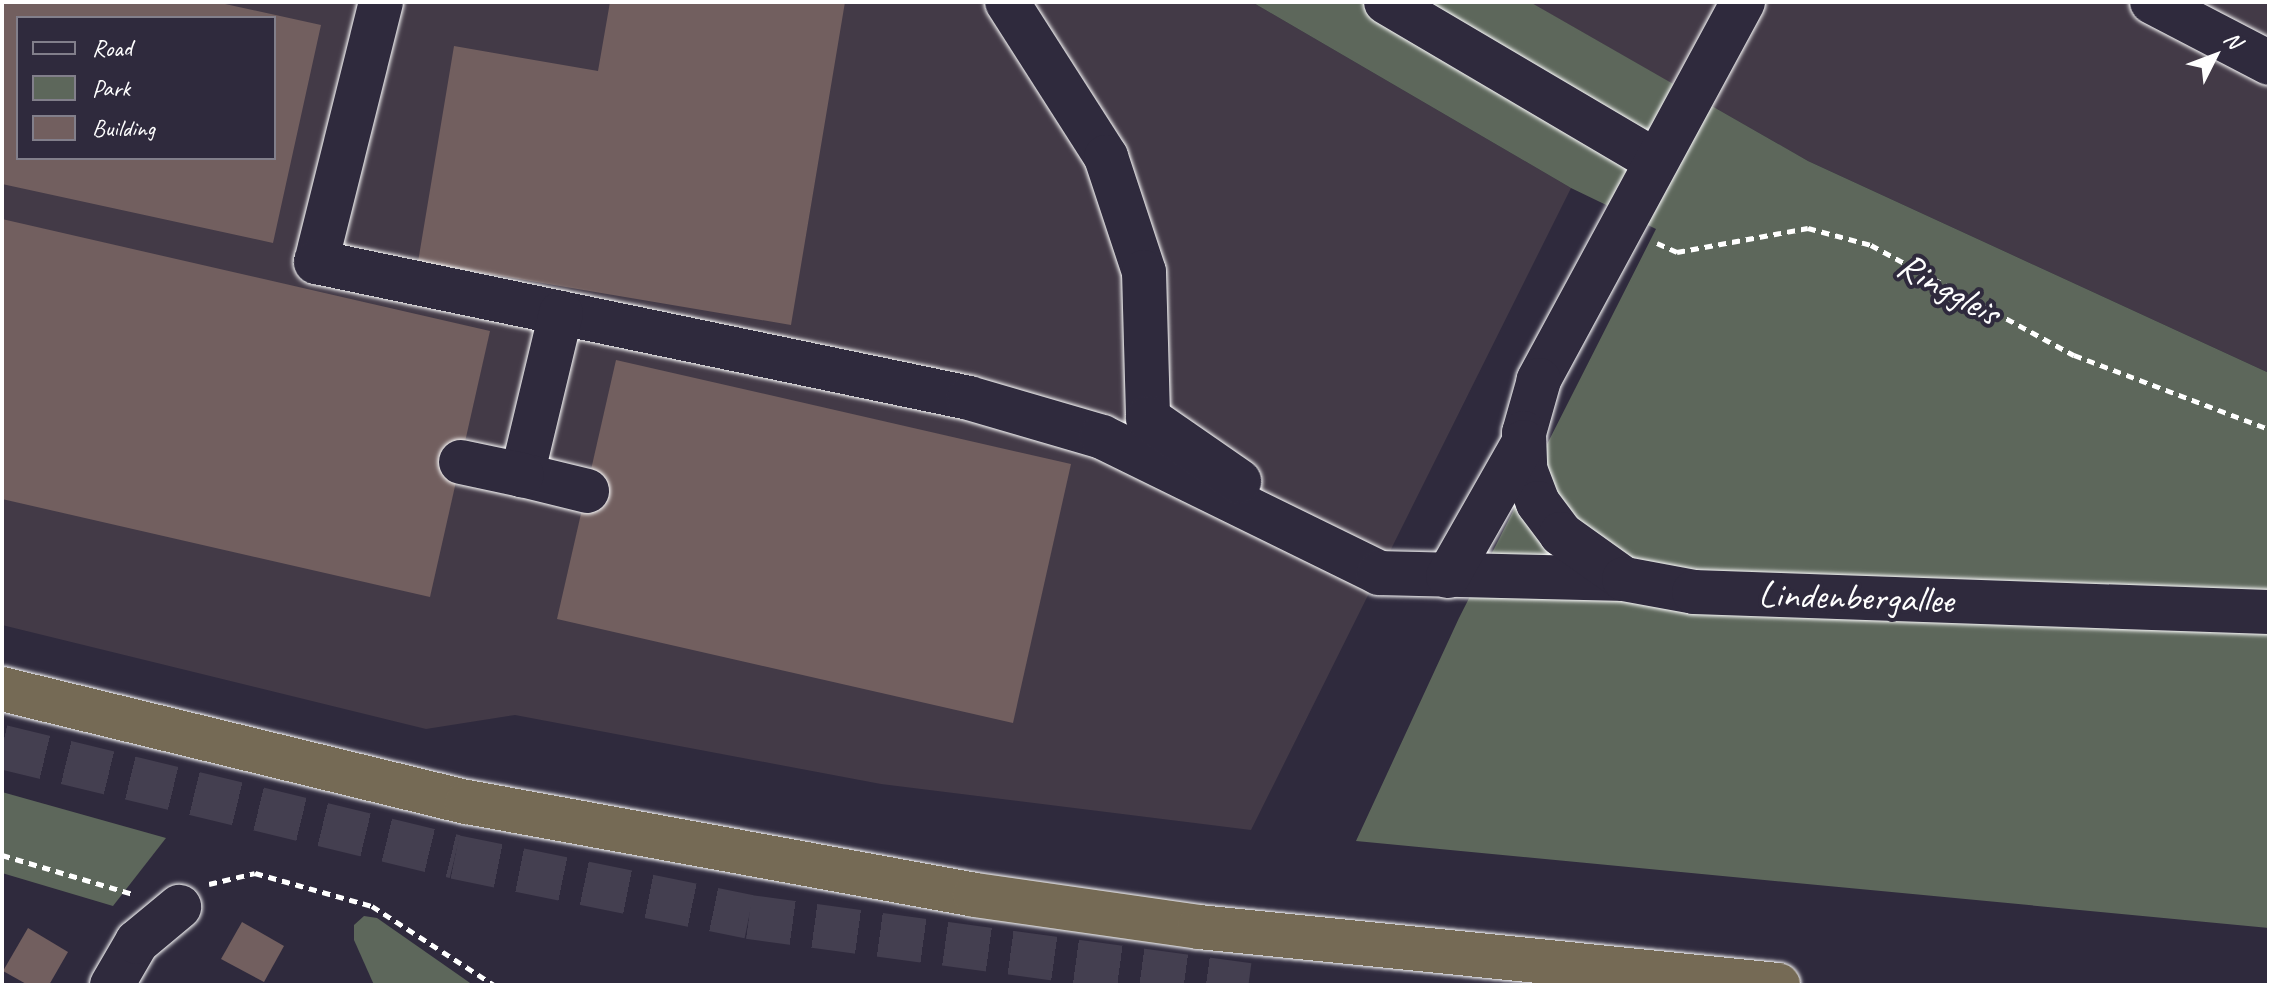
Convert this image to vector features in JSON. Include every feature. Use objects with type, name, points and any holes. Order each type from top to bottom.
[{"type":"highway","points":[[2,689],[467,802],[975,895],[1199,927],[1778,985]]},
{"type":"street","points":[[381,2],[316,262],[969,398],[1102,437],[1379,573],[1624,579]]},
{"type":"street","points":[[1007,2],[1106,157],[1144,272],[1148,418],[1222,467],[1309,539]]},
{"type":"street","points":[[1386,2],[1654,160]]},
{"type":"street","points":[[2152,2],[2269,63]]},
{"type":"street","name":"Lindenbergallee","points":[[1737,12],[1654,160],[1539,380],[1524,442],[1525,469],[1538,503],[1561,534],[1624,579],[1694,592],[2269,612]]},
{"type":"street","points":[[522,475],[561,313]]},
{"type":"street","name":"Lindenbergallee","points":[[1448,576],[1524,442]]},
{"type":"street","points":[[461,462],[587,491]]},
{"type":"street","points":[[112,985],[137,942],[179,907]]},
{"type":"path","name":"Ringgleis","points":[[1620,226],[1677,252],[1808,228],[1871,245],[2074,355],[2269,429]]},
{"type":"path","points":[[2,855],[119,890]]},
{"type":"path","points":[[255,873],[372,906],[494,985]]},
{"type":"shaded area","points":[[2,2],[1252,2],[1571,188],[1251,830],[881,784],[515,715],[426,729],[2,625]]},
{"type":"shaded area","points":[[1529,2],[2269,2],[2269,373],[1808,161]]},
{"type":"green space","points":[[1252,2],[1530,2],[1808,161],[2269,373],[2269,928],[1356,841],[1459,618],[1656,229],[1571,188]]},
{"type":"green space","points":[[2,792],[166,838],[113,906],[2,873]]},
{"type":"green space","points":[[364,916],[377,918],[473,985],[374,985],[354,940],[354,925]]},
{"type":"building","points":[[2,2],[216,2],[321,25],[273,243],[2,184]]},
{"type":"building","points":[[610,2],[845,2],[791,325],[418,262],[454,46],[598,71]]},
{"type":"building","points":[[2,219],[490,331],[430,597],[2,499]]},
{"type":"building","points":[[616,360],[1071,464],[1013,723],[557,619]]},
{"type":"building","points":[[242,922],[284,946],[264,982],[221,959]]},
{"type":"building","points":[[28,928],[68,952],[49,985],[28,985],[3,971]]},
{"type":"tunnel","points":[[2,747],[455,857],[749,917],[1248,985]]}]
